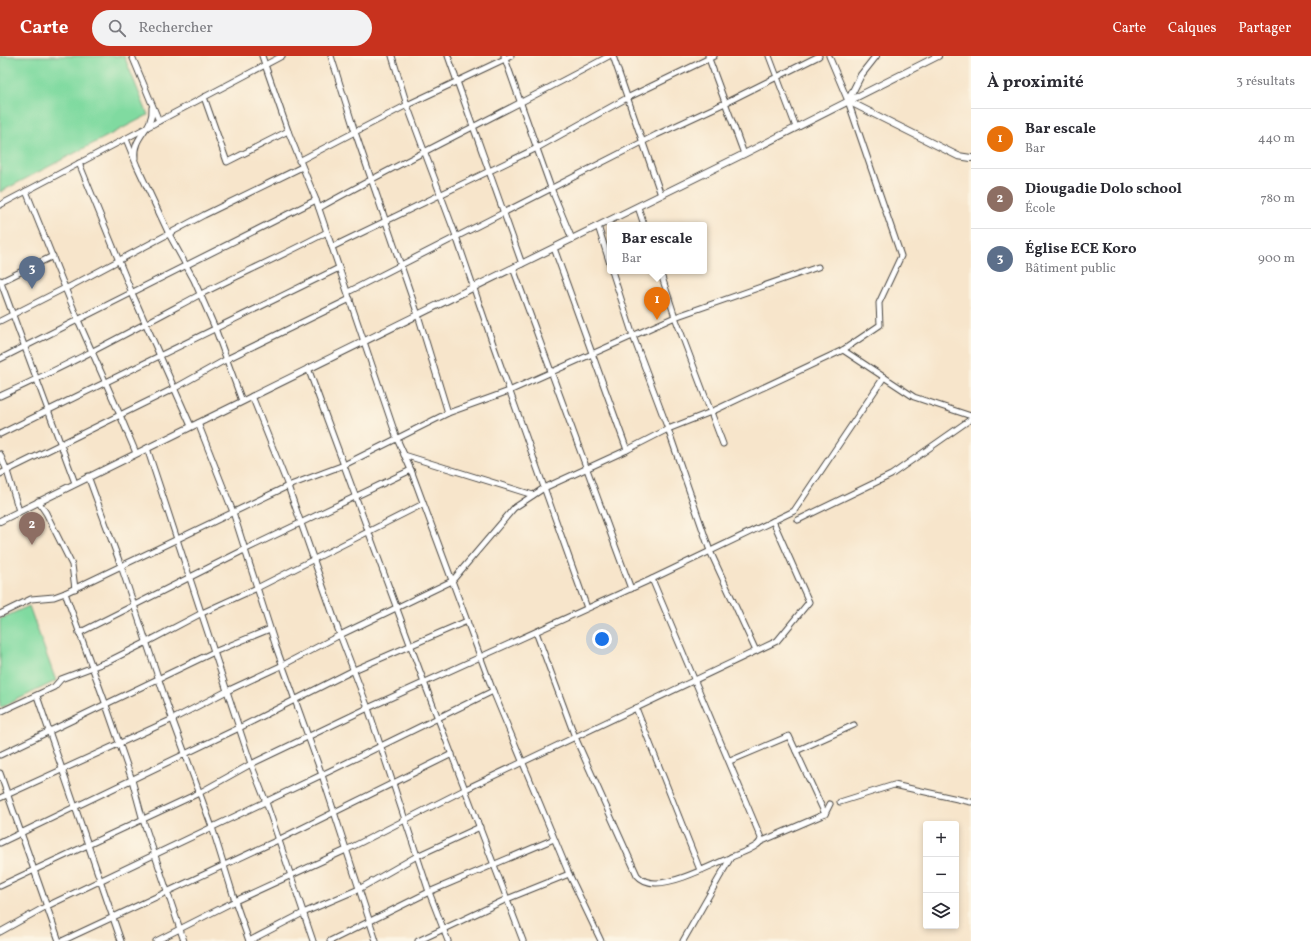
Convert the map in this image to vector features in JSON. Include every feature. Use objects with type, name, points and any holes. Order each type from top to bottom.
[{"type":"street","points":[[132,56],[159,122]]},
{"type":"street","points":[[262,56],[288,131],[319,208],[397,439],[411,470],[492,692],[569,874],[601,941]]},
{"type":"street","points":[[0,205],[282,56]]},
{"type":"street","points":[[331,56],[355,132],[418,315],[448,413]]},
{"type":"street","points":[[392,56],[407,105],[456,236],[587,608]]},
{"type":"street","points":[[448,56],[522,264]]},
{"type":"street","points":[[300,160],[407,105],[511,56]]},
{"type":"street","points":[[319,208],[609,56]]},
{"type":"street","points":[[613,56],[661,195]]},
{"type":"street","points":[[769,56],[796,128]]},
{"type":"street","points":[[348,292],[642,142],[819,56]]},
{"type":"street","points":[[0,798],[173,719],[340,635],[452,581],[514,508],[544,488],[627,450],[668,429],[711,412],[843,350],[880,325],[879,303],[901,256],[848,101],[829,56]]},
{"type":"street","points":[[848,101],[860,76],[876,56]]},
{"type":"street","points":[[0,521],[88,476],[638,207],[938,56]]},
{"type":"street","points":[[332,247],[537,148],[627,98],[711,57],[744,154]]},
{"type":"street","points":[[505,58],[551,188],[572,239]]},
{"type":"street","points":[[204,97],[227,162],[288,131]]},
{"type":"street","points":[[848,101],[958,156],[971,158]]},
{"type":"street","points":[[137,166],[135,146],[138,137],[151,119],[151,104]]},
{"type":"street","points":[[126,139],[169,234],[186,266],[215,328],[242,401]]},
{"type":"street","points":[[79,163],[118,261],[191,426]]},
{"type":"street","points":[[0,321],[302,167]]},
{"type":"street","points":[[26,191],[78,320],[136,453]]},
{"type":"street","points":[[0,359],[25,348],[316,200]]},
{"type":"street","points":[[638,207],[643,222]]},
{"type":"street","points":[[598,226],[607,254]]},
{"type":"street","points":[[0,396],[36,380],[200,295],[284,255],[327,232]]},
{"type":"street","points":[[554,248],[627,450]]},
{"type":"street","points":[[53,256],[0,281],[75,483]]},
{"type":"street","points":[[0,614],[31,600],[54,597],[75,589],[288,486],[344,465],[448,413],[510,391],[675,317],[818,267]]},
{"type":"street","points":[[0,434],[338,268]]},
{"type":"street","points":[[513,268],[631,589]]},
{"type":"street","points":[[613,274],[633,336],[668,429],[710,551],[756,651]]},
{"type":"street","points":[[661,274],[675,317],[723,444]]},
{"type":"street","points":[[0,474],[175,388],[227,359],[350,299]]},
{"type":"street","points":[[843,350],[914,396],[971,418]]},
{"type":"street","points":[[308,368],[424,682],[523,941]]},
{"type":"street","points":[[0,886],[199,793],[251,764],[368,708],[631,589],[794,511],[884,377]]},
{"type":"street","points":[[252,396],[288,486],[340,635],[368,708],[428,892],[448,941]]},
{"type":"street","points":[[798,520],[891,475],[971,418]]},
{"type":"street","points":[[198,423],[233,512],[270,629],[322,775],[376,941]]},
{"type":"street","points":[[147,448],[251,764],[266,802],[313,941]]},
{"type":"street","points":[[0,454],[7,471],[19,511]]},
{"type":"street","points":[[404,455],[533,495]]},
{"type":"street","points":[[79,633],[244,550],[411,470]]},
{"type":"street","points":[[88,476],[212,827],[234,901],[249,941],[303,913],[359,889],[417,856],[480,827]]},
{"type":"street","points":[[38,501],[46,513],[72,565],[75,589]]},
{"type":"street","points":[[0,712],[54,687],[61,678],[92,668],[147,642],[202,612],[257,588],[423,504]]},
{"type":"street","points":[[156,941],[234,901],[346,850],[466,789],[777,641],[809,602],[773,521]]},
{"type":"street","points":[[652,579],[762,838],[760,842]]},
{"type":"street","points":[[65,593],[132,780],[143,820],[184,941]]},
{"type":"street","points":[[0,843],[74,806],[132,780],[239,728],[354,670],[467,621]]},
{"type":"street","points":[[0,754],[106,705],[214,652],[270,629]]},
{"type":"street","points":[[536,632],[575,737],[637,876],[641,879],[647,882],[657,883],[669,881],[700,870],[753,848],[760,842],[824,814],[830,804]]},
{"type":"street","points":[[0,932],[46,906],[266,802],[492,692]]},
{"type":"street","points":[[37,696],[100,881],[114,916],[121,941]]},
{"type":"street","points":[[636,708],[700,870]]},
{"type":"street","points":[[796,751],[854,725]]},
{"type":"street","points":[[730,761],[789,736],[824,814]]},
{"type":"street","points":[[62,941],[278,840],[452,754]]},
{"type":"street","points":[[0,773],[59,941]]},
{"type":"street","points":[[840,802],[894,785],[971,802]]},
{"type":"street","points":[[330,941],[428,892],[554,839]]},
{"type":"street","points":[[682,941],[731,857]]},
{"type":"street","points":[[418,941],[507,899],[569,874]]},
{"type":"green space","points":[[0,56],[124,56],[148,115],[0,192]]},
{"type":"green space","points":[[29,606],[56,681],[0,708],[0,619]]},
{"type":"place","name":"Église ECE Koro","points":[[32,289]]},
{"type":"place","name":"Bar escale","points":[[657,320]]},
{"type":"place","name":"Diougadie Dolo school","points":[[32,545]]}]
